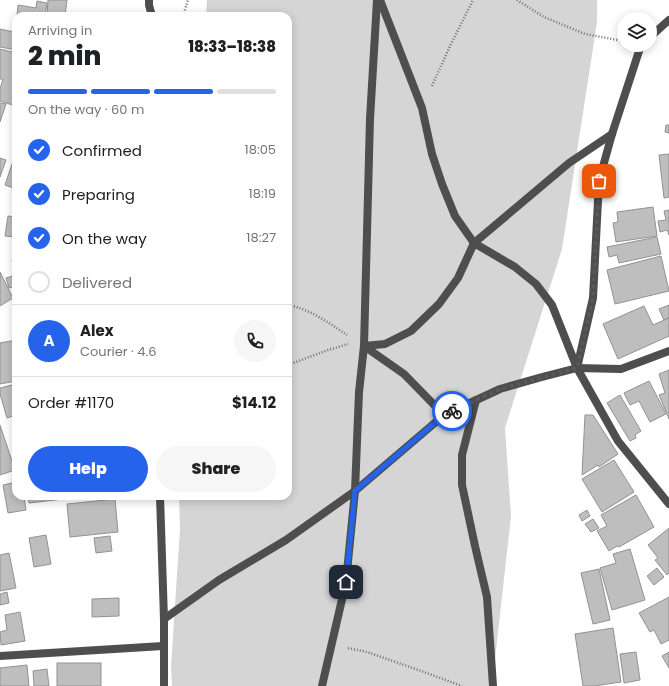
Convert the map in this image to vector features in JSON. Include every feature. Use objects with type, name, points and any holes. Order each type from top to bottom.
[{"type":"street","points":[[149,0],[151,12]]},
{"type":"street","points":[[378,0],[422,108],[432,154],[454,216],[474,243],[515,267],[536,284],[552,305],[577,368],[618,441],[669,504]]},
{"type":"street","points":[[322,686],[346,582],[355,491],[359,392],[364,346],[370,119],[378,0]]},
{"type":"street","points":[[657,31],[669,20]]},
{"type":"street","points":[[577,368],[593,298],[599,181],[612,134],[639,52]]},
{"type":"street","points":[[364,346],[385,344],[411,331],[439,304],[458,278],[474,243],[569,163],[612,134]]},
{"type":"street","points":[[364,346],[404,374],[444,415]]},
{"type":"street","points":[[164,619],[219,580],[286,540],[355,491],[444,415],[500,389],[577,368],[621,369],[669,351]]},
{"type":"street","points":[[476,400],[462,455],[462,485],[487,597],[493,686]]},
{"type":"street","points":[[160,500],[164,619],[164,686]]},
{"type":"street","points":[[0,656],[163,646]]},
{"type":"path","points":[[184,12],[188,0]]},
{"type":"path","points":[[422,108],[473,0]]},
{"type":"path","points":[[517,0],[544,17],[585,34],[617,40]]},
{"type":"path","points":[[292,306],[298,307],[326,321],[364,346]]},
{"type":"path","points":[[292,364],[347,344],[364,346]]},
{"type":"path","points":[[332,644],[367,652],[462,686]]},
{"type":"shaded area","points":[[207,0],[597,0],[597,22],[562,249],[505,428],[511,516],[492,686],[172,686],[171,666],[180,529],[179,500],[292,500],[292,12],[206,12]]},
{"type":"building","points":[[48,0],[67,0],[66,12],[47,12]]},
{"type":"building","points":[[37,1],[47,3],[46,12],[17,12],[18,5],[36,8]]},
{"type":"building","points":[[0,29],[12,32],[12,49],[0,47]]},
{"type":"building","points":[[0,49],[12,52],[12,105],[0,101],[0,89],[3,79],[0,79]]},
{"type":"building","points":[[0,103],[6,104],[0,122]]},
{"type":"building","points":[[666,125],[669,125],[669,133],[665,132]]},
{"type":"building","points":[[669,154],[669,197],[664,198],[659,155]]},
{"type":"building","points":[[0,158],[6,160],[0,177]]},
{"type":"building","points":[[12,164],[12,188],[5,185]]},
{"type":"building","points":[[653,207],[657,236],[616,242],[613,223],[618,222],[617,212]]},
{"type":"building","points":[[669,210],[669,235],[667,230],[660,232],[658,221],[666,220],[664,211]]},
{"type":"building","points":[[8,216],[12,216],[12,237],[5,236]]},
{"type":"building","points":[[657,237],[661,254],[619,263],[617,255],[609,257],[607,247]]},
{"type":"building","points":[[661,256],[669,291],[615,304],[607,270]]},
{"type":"building","points":[[0,272],[12,299],[0,306]]},
{"type":"building","points":[[12,276],[12,287],[9,288],[6,278]]},
{"type":"building","points":[[669,305],[669,317],[664,320],[659,309]]},
{"type":"building","points":[[644,306],[653,325],[669,318],[669,336],[618,359],[603,324]]},
{"type":"building","points":[[12,341],[12,382],[0,384],[0,343]]},
{"type":"building","points":[[669,370],[669,419],[659,395],[665,393],[659,374]]},
{"type":"building","points":[[649,381],[666,414],[650,422],[639,401],[630,405],[624,393]]},
{"type":"building","points":[[12,385],[12,416],[7,418],[0,394],[0,388]]},
{"type":"building","points":[[620,395],[641,431],[635,435],[636,438],[630,441],[607,403]]},
{"type":"building","points":[[585,415],[593,415],[618,454],[599,467],[598,465],[582,475]]},
{"type":"building","points":[[0,425],[12,461],[12,471],[0,475]]},
{"type":"building","points":[[614,460],[634,492],[602,512],[582,479]]},
{"type":"building","points":[[12,483],[12,500],[25,500],[26,510],[8,513],[3,485]]},
{"type":"building","points":[[636,495],[654,527],[609,551],[597,531],[607,526],[601,515]]},
{"type":"building","points":[[29,500],[55,500],[29,503]]},
{"type":"building","points":[[115,500],[118,532],[70,537],[67,504]]},
{"type":"building","points":[[587,510],[590,516],[582,521],[579,515]]},
{"type":"building","points":[[593,519],[599,528],[591,532],[585,524]]},
{"type":"building","points":[[669,528],[669,573],[667,575],[655,560],[658,558],[648,545]]},
{"type":"building","points":[[46,535],[51,564],[34,567],[29,538]]},
{"type":"building","points":[[110,536],[112,551],[96,553],[94,538]]},
{"type":"building","points":[[630,549],[645,600],[612,610],[600,568],[616,563],[613,554]]},
{"type":"building","points":[[9,553],[16,588],[0,591],[0,555]]},
{"type":"building","points":[[657,568],[664,577],[654,585],[647,576]]},
{"type":"building","points":[[599,569],[610,620],[593,624],[581,573]]},
{"type":"building","points":[[7,592],[9,603],[0,605],[0,594]]},
{"type":"building","points":[[669,597],[669,640],[661,644],[654,630],[650,632],[639,613]]},
{"type":"building","points":[[119,598],[119,616],[92,617],[92,599]]},
{"type":"building","points":[[20,612],[25,641],[1,645],[0,632],[7,630],[5,615]]},
{"type":"building","points":[[613,628],[621,682],[583,686],[575,634]]},
{"type":"building","points":[[636,652],[640,680],[624,683],[620,654]]},
{"type":"building","points":[[669,652],[669,668],[662,656]]},
{"type":"building","points":[[57,663],[101,663],[101,686],[57,686]]},
{"type":"building","points":[[27,665],[29,686],[0,686],[0,668]]},
{"type":"building","points":[[47,669],[49,686],[34,686],[33,671]]},
{"type":"way so far","points":[[452,411],[500,389],[577,368],[593,298],[599,181]]},
{"type":"route","points":[[346,582],[355,491],[444,415],[452,411]]}]
